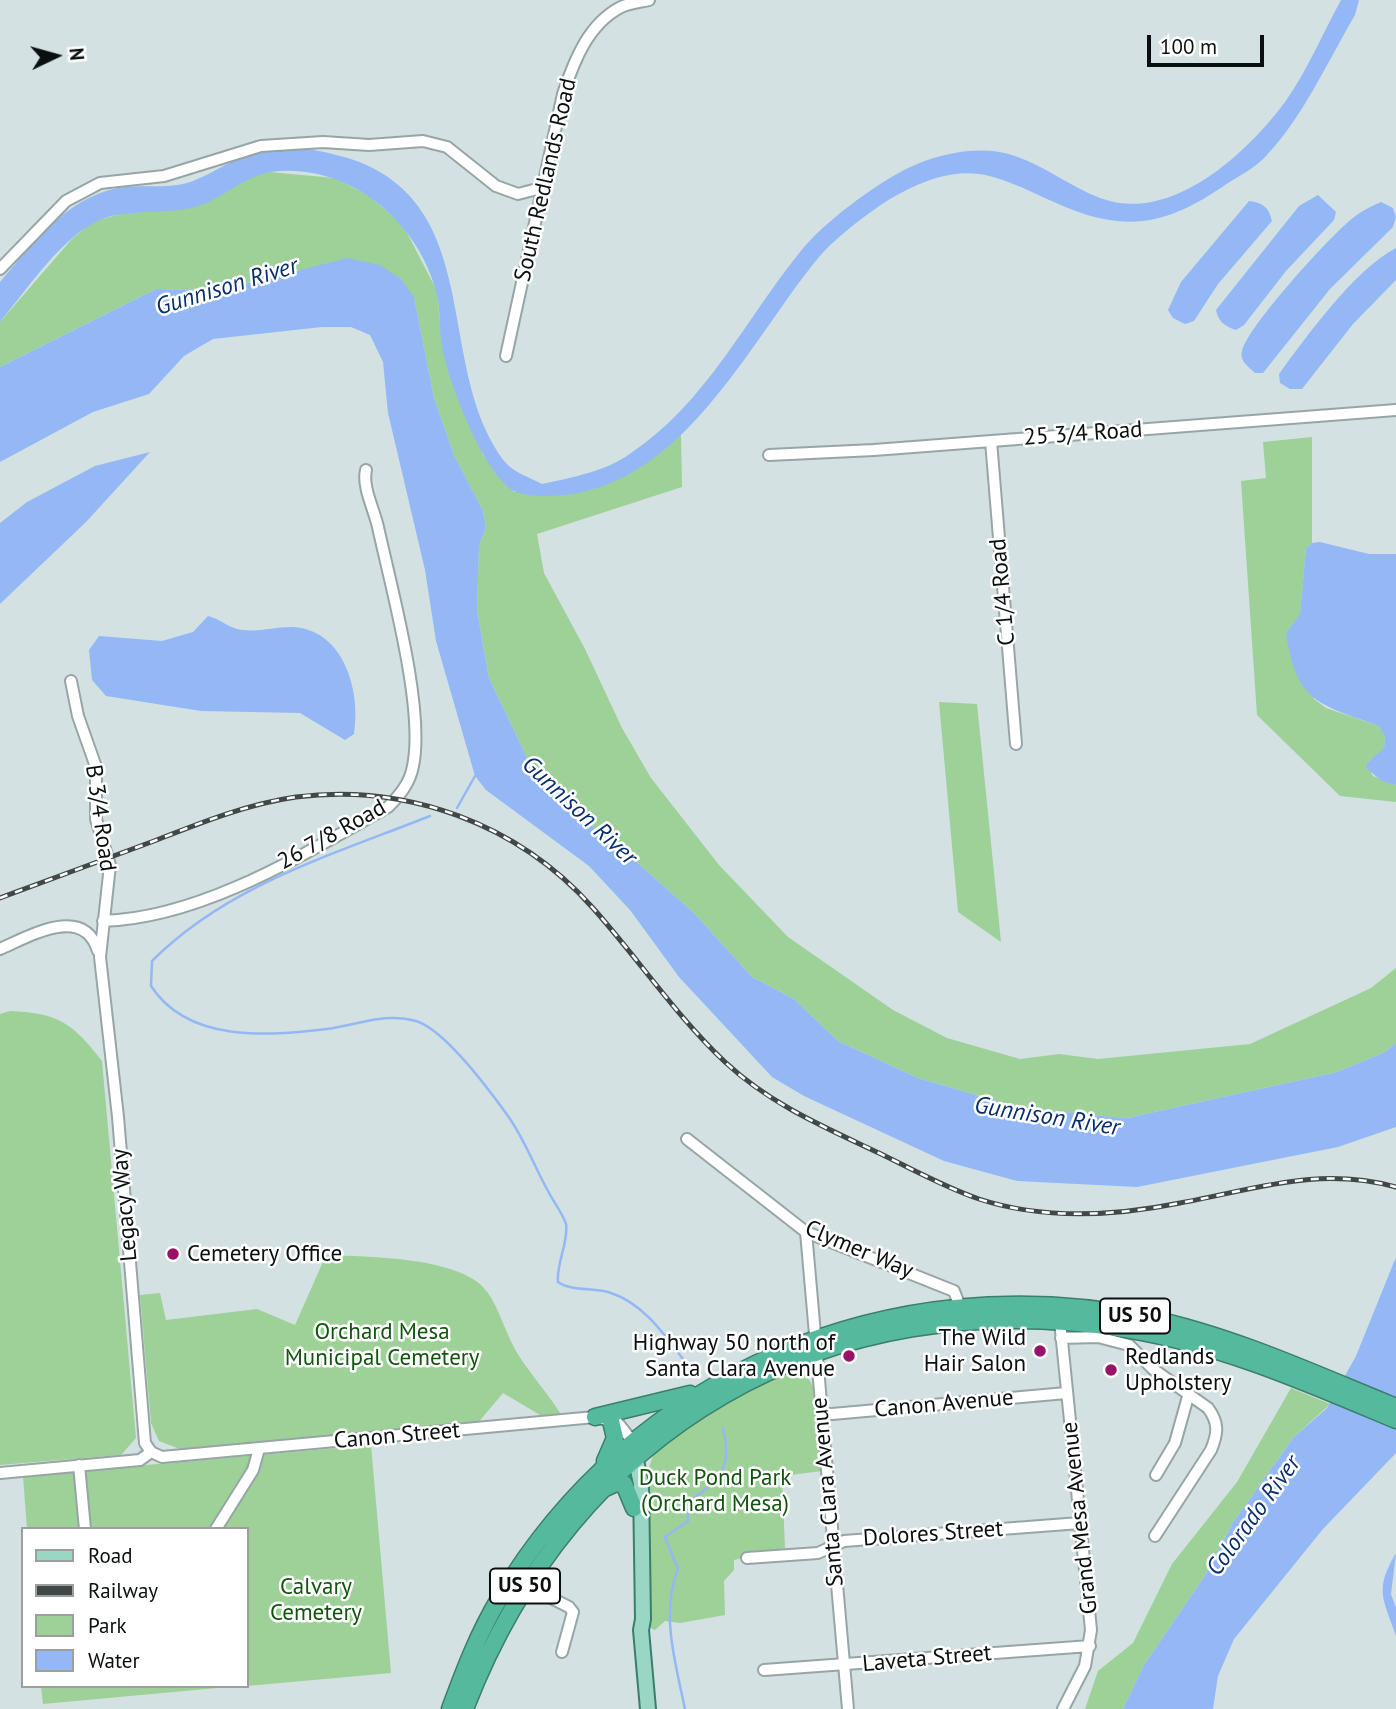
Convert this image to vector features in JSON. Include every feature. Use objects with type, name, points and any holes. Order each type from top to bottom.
[{"type":"highway","name":"US 50","points":[[941,1316],[960,1307],[1051,1306],[1147,1318],[1218,1336],[1251,1356]]},
{"type":"highway","points":[[941,1316],[1041,1312],[1051,1306]]},
{"type":"highway","points":[[1060,1330],[1079,1314],[1150,1325],[1196,1336],[1218,1336]]},
{"type":"highway","name":"US 50","points":[[466,1709],[482,1665],[512,1605],[548,1553],[600,1490],[709,1388],[867,1322],[941,1316],[1060,1330],[1153,1335],[1251,1356],[1396,1406]]},
{"type":"highway","name":"US 50","points":[[450,1709],[490,1615],[529,1555],[567,1505],[598,1473],[635,1458],[710,1402],[815,1344]]},
{"type":"highway","name":"US 50","points":[[1301,1375],[1396,1420]]},
{"type":"highway","points":[[598,1473],[615,1438],[603,1419],[709,1388]]},
{"type":"highway","points":[[600,1490],[616,1483],[624,1484],[634,1508]]},
{"type":"main road","points":[[635,1458],[635,1619],[641,1630]]},
{"type":"main road","points":[[635,1458],[641,1484],[641,1630],[648,1709]]},
{"type":"street","name":"South Redlands Road","points":[[506,356],[545,187],[563,94],[574,60],[590,34],[621,7],[649,0]]},
{"type":"street","points":[[0,269],[66,201],[100,183],[164,176],[261,146],[323,142],[369,145],[423,141],[447,147],[496,186],[518,194],[545,187]]},
{"type":"street","name":"25 3/4 Road","points":[[769,455],[1396,410]]},
{"type":"street","name":"C 1/4 Road","points":[[991,441],[1016,744]]},
{"type":"street","name":"26 7/8 Road","points":[[103,921],[152,913],[212,897],[378,813],[388,807],[403,791],[413,767],[415,724],[389,578],[373,502],[364,480],[366,470]]},
{"type":"street","name":"B 3/4 Road","points":[[71,681],[78,716],[96,767],[96,819],[110,865],[100,957]]},
{"type":"street","points":[[0,949],[56,926],[72,926],[90,933],[100,957]]},
{"type":"street","name":"Legacy Way","points":[[100,957],[118,1117],[145,1443],[151,1452]]},
{"type":"street","name":"Clymer Way","points":[[687,1139],[806,1232],[954,1291],[960,1307]]},
{"type":"street","name":"Santa Clara Avenue","points":[[806,1232],[848,1709]]},
{"type":"street","points":[[1060,1330],[1129,1345],[1153,1369],[1189,1393],[1214,1416],[1217,1436],[1155,1536]]},
{"type":"street","name":"Grand Mesa Avenue","points":[[1060,1330],[1091,1630],[1085,1666],[1063,1709]]},
{"type":"street","name":"Canon Avenue","points":[[821,1415],[1066,1393]]},
{"type":"street","points":[[1156,1475],[1175,1443],[1189,1393]]},
{"type":"street","points":[[603,1419],[624,1427],[635,1458]]},
{"type":"street","name":"Canon Street","points":[[151,1452],[162,1457],[603,1419]]},
{"type":"street","points":[[217,1527],[253,1471],[259,1448]]},
{"type":"street","points":[[0,1473],[140,1460],[151,1452]]},
{"type":"street","points":[[79,1465],[85,1527]]},
{"type":"street","name":"Dolores Street","points":[[747,1558],[818,1553],[844,1541],[1080,1523]]},
{"type":"street","points":[[529,1555],[527,1583],[573,1612],[562,1652]]},
{"type":"street","name":"Laveta Street","points":[[764,1670],[1090,1646]]},
{"type":"green space","points":[[269,172],[335,178],[369,196],[403,225],[437,291],[443,349],[483,455],[514,492],[594,489],[645,462],[681,434],[682,487],[537,534],[544,573],[585,649],[622,728],[651,778],[719,865],[788,937],[893,1010],[947,1038],[1020,1059],[1059,1054],[1098,1059],[1250,1044],[1371,988],[1396,968],[1396,1043],[1385,1052],[1337,1072],[1127,1118],[1090,1115],[1014,1106],[918,1078],[838,1041],[794,999],[752,977],[695,914],[622,849],[598,832],[529,762],[489,678],[477,610],[479,545],[486,528],[483,511],[454,455],[434,398],[414,297],[298,270],[221,290],[156,289],[0,367],[0,322],[71,240],[92,222]]},
{"type":"green space","points":[[1312,437],[1312,543],[1306,548],[1300,615],[1286,633],[1314,699],[1326,708],[1379,726],[1385,737],[1384,749],[1366,764],[1373,776],[1396,785],[1396,802],[1340,796],[1257,715],[1241,481],[1266,478],[1263,442]]},
{"type":"green space","points":[[939,702],[977,704],[1001,942],[958,912]]},
{"type":"green space","points":[[10,1011],[41,1014],[64,1023],[82,1038],[102,1061],[136,1438],[121,1455],[0,1465],[0,1014]]},
{"type":"green space","name":"Orchard Mesa Municipal Cemetery","points":[[326,1255],[389,1258],[437,1265],[476,1281],[493,1300],[519,1356],[562,1416],[540,1415],[503,1393],[477,1424],[180,1449],[159,1441],[151,1423],[140,1295],[160,1293],[166,1320],[257,1309],[295,1325]]},
{"type":"green space","name":"Duck Pond Park (Orchard Mesa)","points":[[799,1370],[808,1378],[818,1402],[822,1471],[782,1476],[785,1548],[734,1560],[734,1570],[724,1581],[725,1615],[680,1623],[665,1621],[655,1630],[648,1627],[647,1473],[654,1453],[701,1415],[785,1373]]},
{"type":"green space","points":[[1291,1388],[1330,1404],[1293,1438],[1234,1521],[1206,1574],[1144,1665],[1123,1709],[1085,1709],[1098,1671],[1133,1643],[1172,1564],[1237,1482]]},
{"type":"green space","name":"Calvary Cemetery","points":[[371,1445],[391,1673],[248,1686],[248,1527],[27,1527],[23,1476]]},
{"type":"green space","name":"Calvary Cemetery","points":[[41,1688],[217,1688],[43,1704]]},
{"type":"water","points":[[1341,0],[1359,0],[1355,15],[1292,124],[1266,156],[1248,171],[1191,206],[1155,219],[1136,221],[1096,217],[1007,182],[969,173],[926,181],[899,194],[857,222],[819,257],[736,371],[705,410],[671,444],[633,472],[591,490],[534,496],[516,492],[504,483],[480,449],[452,382],[442,347],[439,305],[427,265],[413,241],[375,201],[326,176],[299,171],[271,172],[253,177],[204,204],[171,211],[123,214],[96,222],[80,232],[50,260],[0,322],[0,282],[52,224],[99,193],[135,186],[187,183],[238,158],[270,148],[299,148],[338,155],[392,180],[422,211],[440,249],[452,292],[470,382],[484,425],[506,463],[542,484],[577,476],[621,460],[658,433],[703,385],[810,240],[850,205],[880,184],[933,158],[961,152],[989,151],[1002,152],[1026,160],[1100,198],[1127,204],[1154,202],[1180,193],[1228,162],[1269,122],[1301,78]]},
{"type":"water","points":[[1318,195],[1336,212],[1334,220],[1286,271],[1244,325],[1236,330],[1225,325],[1216,310],[1299,206]]},
{"type":"water","points":[[1249,201],[1265,207],[1272,221],[1218,284],[1194,321],[1185,324],[1173,318],[1168,310],[1181,282]]},
{"type":"water","points":[[1381,202],[1393,208],[1396,217],[1393,227],[1330,289],[1263,373],[1255,373],[1245,364],[1241,355],[1247,339],[1258,323],[1289,284],[1338,232],[1360,213]]},
{"type":"water","points":[[1396,248],[1396,280],[1353,324],[1302,389],[1290,389],[1280,383],[1279,374],[1332,305],[1364,271]]},
{"type":"water","name":"Gunnison River","points":[[348,258],[380,265],[401,279],[414,297],[434,398],[454,455],[483,511],[486,528],[479,545],[477,610],[489,678],[529,762],[598,832],[622,849],[695,914],[752,977],[794,999],[838,1041],[918,1078],[1014,1106],[1090,1115],[1127,1118],[1337,1072],[1385,1052],[1396,1043],[1396,1127],[1338,1147],[1137,1187],[1017,1181],[944,1161],[804,1096],[772,1077],[679,977],[630,910],[589,866],[486,790],[475,776],[436,641],[425,570],[388,413],[383,362],[370,335],[351,327],[322,327],[213,339],[184,356],[149,394],[93,412],[0,462],[0,367],[156,289],[221,290]]},
{"type":"water","points":[[150,452],[86,522],[0,604],[0,523],[27,502],[95,466]]},
{"type":"water","points":[[1320,542],[1369,554],[1396,554],[1396,785],[1382,781],[1367,769],[1366,764],[1384,748],[1385,737],[1379,726],[1341,712],[1314,698],[1296,674],[1290,656],[1286,633],[1300,614],[1306,548],[1312,543]]},
{"type":"water","points":[[208,616],[238,629],[292,627],[310,630],[325,639],[336,650],[351,682],[355,699],[354,734],[345,740],[300,713],[201,711],[106,696],[92,680],[89,650],[99,636],[162,641],[193,632]]},
{"type":"water","name":"Colorado River","points":[[1396,1257],[1396,1453],[1323,1529],[1234,1639],[1218,1676],[1213,1709],[1123,1709],[1144,1665],[1206,1574],[1234,1521],[1293,1438],[1327,1408],[1356,1356]]},
{"type":"water","points":[[1396,1553],[1391,1594],[1396,1608],[1396,1636],[1384,1603],[1383,1586]]},
{"type":"waterway","points":[[457,808],[475,776]]},
{"type":"waterway","points":[[430,816],[319,859],[248,892],[214,912],[152,961],[151,986],[167,1004],[186,1018],[231,1032],[304,1032],[393,1018],[416,1021],[428,1027],[466,1062],[508,1116],[563,1216],[566,1231],[558,1282],[570,1287],[611,1293],[636,1306],[657,1327],[694,1373]]},
{"type":"waterway","points":[[685,1709],[674,1657],[670,1621],[670,1603],[678,1569],[665,1537],[688,1521],[687,1503],[721,1473],[726,1454],[723,1428]]},
{"type":"railway","points":[[0,898],[206,821],[278,800],[338,794],[419,804],[458,816],[495,832],[530,853],[563,878],[609,926],[707,1044],[760,1090],[818,1124],[966,1194],[1003,1206],[1079,1214],[1130,1211],[1314,1179],[1367,1181],[1396,1187]]},
{"type":"place","name":"Cemetery Office","points":[[173,1254]]},
{"type":"place","name":"The Wild Hair Salon","points":[[1040,1351]]},
{"type":"place","name":"Highway 50 north of Santa Clara Avenue","points":[[849,1356]]},
{"type":"place","name":"Redlands Upholstery","points":[[1111,1370]]}]
